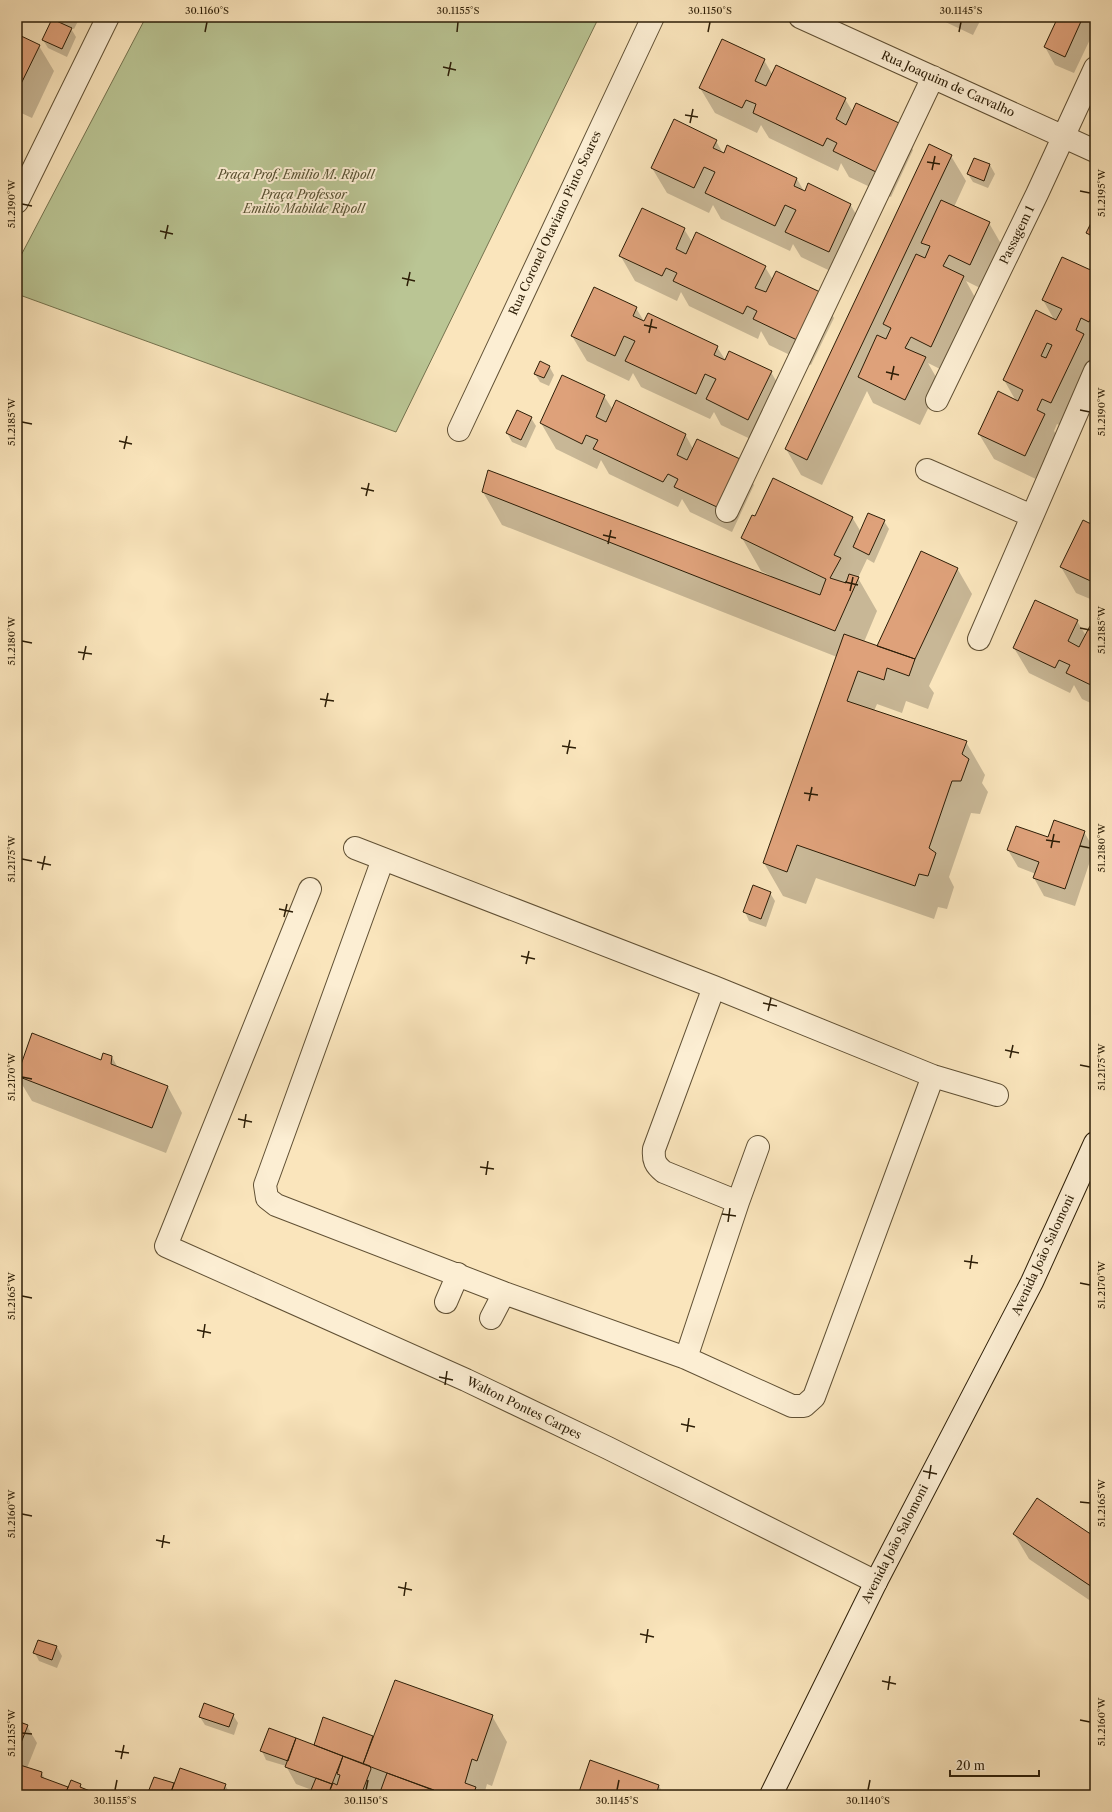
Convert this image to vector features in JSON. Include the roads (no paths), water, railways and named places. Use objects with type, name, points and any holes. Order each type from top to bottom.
[{"type":"street","points":[[17,202],[108,17]]},
{"type":"street","name":"Rua Coronel Otaviano Pinto Soares","points":[[458,430],[653,17]]},
{"type":"street","name":"Rua Joaquim de Carvalho","points":[[800,17],[1065,136],[1095,151]]},
{"type":"street","name":"Passagem 1","points":[[937,400],[1065,136],[1095,68]]},
{"type":"street","points":[[727,510],[934,77]]},
{"type":"street","points":[[979,638],[1095,371]]},
{"type":"street","points":[[927,470],[1032,516]]},
{"type":"street","points":[[355,848],[714,987],[933,1076],[997,1095]]},
{"type":"street","points":[[383,859],[265,1185],[267,1198],[276,1204],[504,1293],[686,1358],[792,1406],[804,1406],[814,1397],[933,1076]]},
{"type":"street","name":"Walton Pontes Carpes","points":[[310,889],[166,1246],[459,1377],[608,1448],[876,1582]]},
{"type":"street","points":[[714,987],[654,1149],[653,1158],[656,1166],[664,1172],[738,1202]]},
{"type":"street","name":"Avenida João Salomoni","points":[[770,1795],[876,1582],[1032,1282],[1095,1143]]},
{"type":"street","points":[[686,1358],[758,1147]]},
{"type":"street","points":[[446,1302],[458,1274]]},
{"type":"street","points":[[491,1318],[504,1293]]},
{"type":"park label","name":"Praça Prof. Emilio M. Ripoll","points":[[296,175]]},
{"type":"park label","name":"Praça Professor Emilio Mabilde Ripoll","points":[[304,202]]}]
